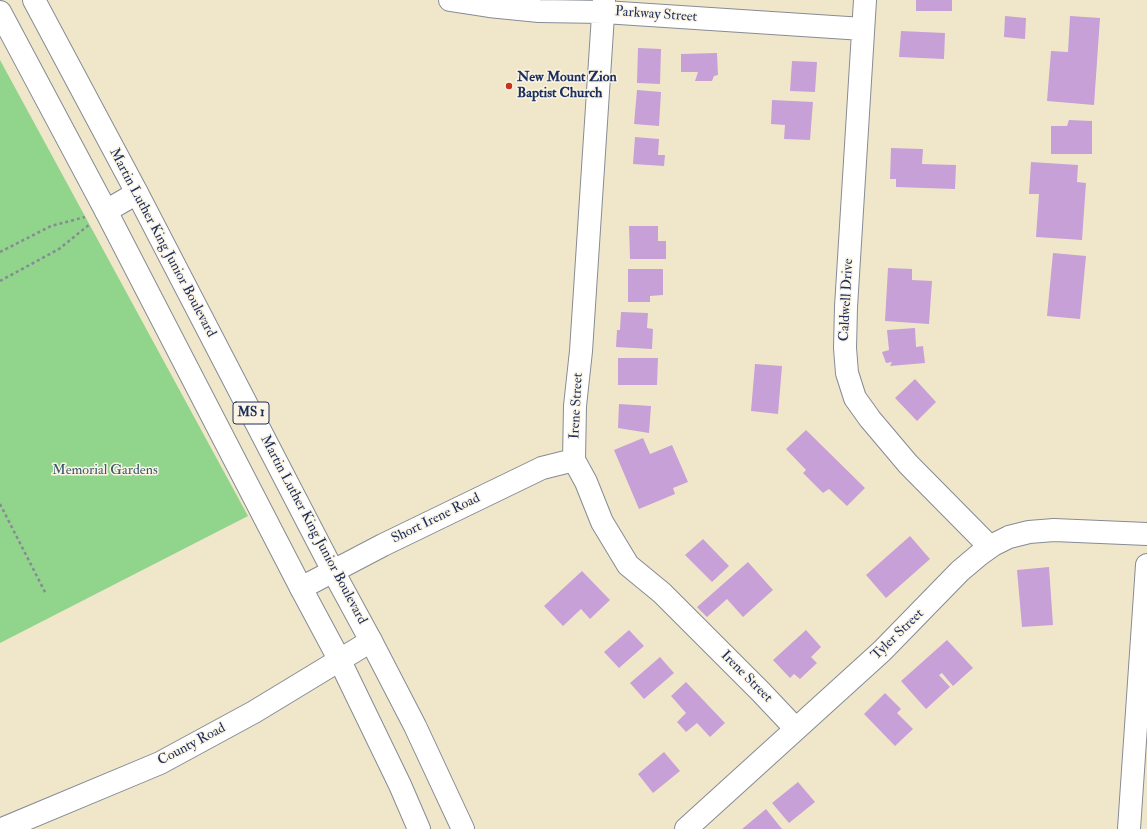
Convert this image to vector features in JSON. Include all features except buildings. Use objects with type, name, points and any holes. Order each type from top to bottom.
[{"type":"street","name":"Martin Luther King Junior Boulevard","points":[[34,0],[415,726],[463,829]]},
{"type":"street","name":"Parkway Street","points":[[450,0],[539,11],[604,6],[863,29]]},
{"type":"street","name":"Caldwell Drive","points":[[865,0],[846,307],[845,348],[848,373],[855,398],[870,419],[908,464],[990,547]]},
{"type":"street","name":"Irene Street","points":[[604,6],[581,343],[575,406],[574,460],[586,482],[602,522],[628,565],[662,593],[795,728]]},
{"type":"street","name":"MS 1","points":[[0,12],[106,211],[339,659],[400,785],[419,829]]},
{"type":"street","points":[[106,211],[137,194]]},
{"type":"street","name":"Short Irene Road","points":[[301,588],[383,545],[542,468],[574,460]]},
{"type":"street","name":"Tyler Street","points":[[686,829],[795,728],[882,651],[960,571],[978,555],[990,547],[1010,537],[1029,532],[1054,530],[1147,534]]},
{"type":"street","points":[[1129,829],[1147,565]]},
{"type":"street","name":"County Road","points":[[2,829],[160,763],[254,712],[339,659],[371,641]]},
{"type":"path","points":[[0,252],[52,226],[106,211]]},
{"type":"path","points":[[0,282],[59,249],[106,211]]},
{"type":"path","points":[[0,504],[46,594]]},
{"type":"green space","name":"Memorial Gardens","points":[[0,60],[248,516],[0,643]]},
{"type":"place","name":"New Mount Zion Baptist Church","points":[[509,86]]}]
